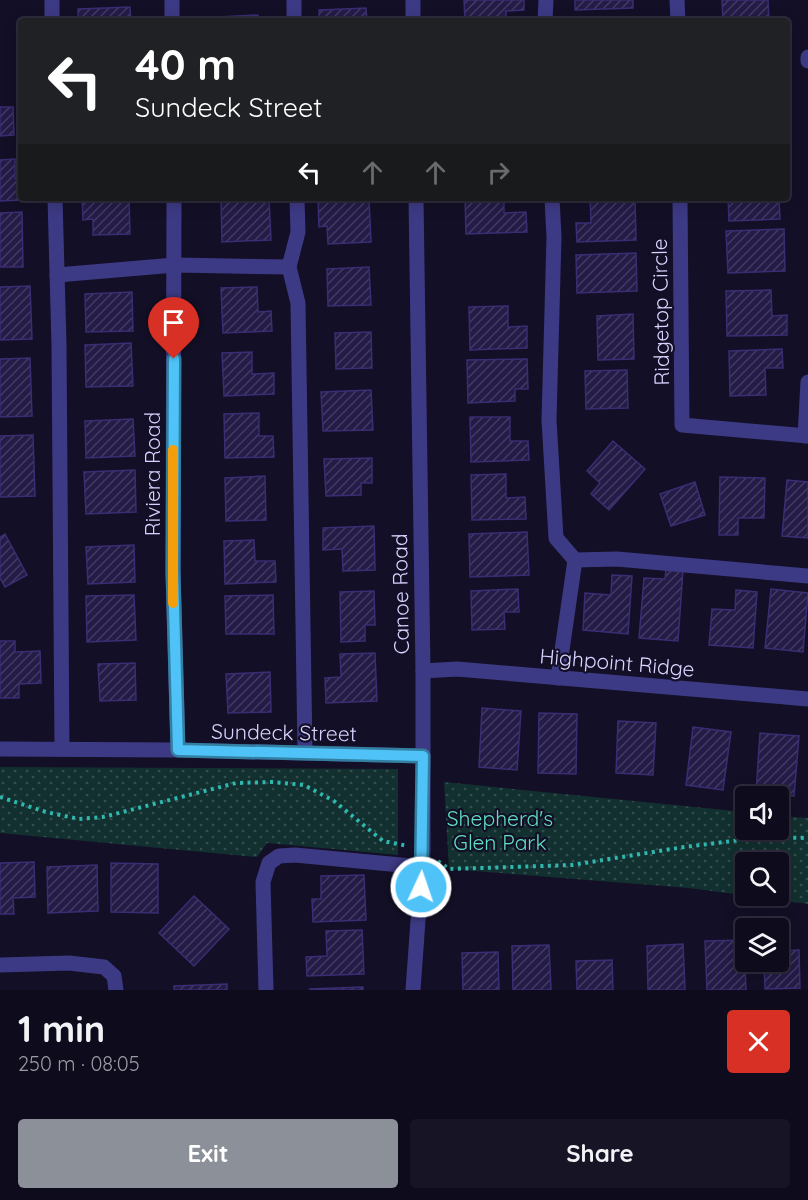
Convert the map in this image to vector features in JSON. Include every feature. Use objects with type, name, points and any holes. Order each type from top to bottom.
[{"type":"street","points":[[52,0],[52,18]]},
{"type":"street","points":[[172,0],[172,18]]},
{"type":"street","points":[[294,0],[294,18]]},
{"type":"street","points":[[413,0],[413,18]]},
{"type":"street","points":[[545,18],[546,0]]},
{"type":"street","points":[[677,0],[678,18]]},
{"type":"street","points":[[55,201],[62,749]]},
{"type":"street","name":"Riviera Road","points":[[174,201],[173,572],[178,750]]},
{"type":"street","points":[[297,201],[298,232],[289,267],[298,303],[305,753]]},
{"type":"street","name":"Canoe Road","points":[[413,990],[423,851],[423,671],[416,201]]},
{"type":"street","points":[[552,201],[554,237],[549,420],[556,538],[575,560],[558,678]]},
{"type":"street","name":"Ridgetop Circle","points":[[680,201],[682,425],[807,436]]},
{"type":"street","points":[[57,275],[174,265],[289,267]]},
{"type":"street","points":[[807,436],[808,382]]},
{"type":"street","points":[[575,560],[617,559],[808,576]]},
{"type":"street","name":"Highpoint Ridge","points":[[423,671],[457,669],[808,699]]},
{"type":"street","name":"Sundeck Street","points":[[0,748],[423,756]]},
{"type":"street","points":[[266,990],[262,882],[269,863],[279,856],[295,855],[422,867]]},
{"type":"street","points":[[0,965],[69,963],[104,967],[115,983]]},
{"type":"path","points":[[0,797],[46,812],[104,818],[236,783],[273,782],[304,785],[334,801],[383,841],[423,851],[449,869],[572,865],[765,837],[808,838]]},
{"type":"green space","points":[[0,767],[398,769],[398,855],[267,843],[257,857],[0,833]]},
{"type":"green space","name":"Shepherd's Glen Park","points":[[444,782],[735,811],[735,840],[789,840],[789,817],[808,818],[808,904],[789,901],[789,852],[735,852],[735,894],[689,888],[449,869]]},
{"type":"building","points":[[464,0],[524,0],[524,10],[506,11],[506,18],[465,18]]},
{"type":"building","points":[[575,0],[633,0],[633,8],[575,10]]},
{"type":"building","points":[[722,0],[768,0],[769,18],[723,18]]},
{"type":"building","points":[[130,7],[131,18],[78,18],[78,9]]},
{"type":"building","points":[[366,8],[367,18],[319,18],[319,10]]},
{"type":"building","points":[[258,15],[258,18],[219,17]]},
{"type":"building","points":[[0,107],[13,107],[14,135],[0,136]]},
{"type":"building","points":[[15,159],[18,200],[0,201],[0,160]]},
{"type":"building","points":[[82,201],[129,201],[130,234],[93,235],[93,219],[83,220]]},
{"type":"building","points":[[221,201],[269,201],[271,240],[222,242]]},
{"type":"building","points":[[318,201],[369,201],[371,242],[328,244],[327,226],[319,227]]},
{"type":"building","points":[[465,201],[504,201],[504,213],[526,212],[527,232],[466,234]]},
{"type":"building","points":[[590,201],[635,201],[636,240],[577,242],[576,223],[591,223]]},
{"type":"building","points":[[728,201],[779,201],[780,219],[729,221]]},
{"type":"building","points":[[22,212],[23,267],[0,267],[0,213]]},
{"type":"building","points":[[784,229],[785,271],[728,273],[726,231]]},
{"type":"building","points":[[636,253],[637,291],[577,293],[576,255]]},
{"type":"building","points":[[369,267],[371,305],[328,306],[327,269]]},
{"type":"building","points":[[30,286],[32,339],[0,340],[0,287]]},
{"type":"building","points":[[257,287],[258,312],[271,311],[272,331],[223,333],[221,288]]},
{"type":"building","points":[[771,290],[772,316],[787,315],[787,335],[727,336],[726,291]]},
{"type":"building","points":[[132,292],[133,331],[86,332],[85,294]]},
{"type":"building","points":[[508,306],[508,327],[527,326],[527,348],[470,350],[469,307]]},
{"type":"building","points":[[633,314],[634,359],[598,360],[597,316]]},
{"type":"building","points":[[371,332],[372,368],[336,369],[335,333]]},
{"type":"building","points":[[131,343],[133,386],[86,387],[85,345]]},
{"type":"building","points":[[782,349],[783,368],[765,368],[766,395],[730,396],[729,351]]},
{"type":"building","points":[[252,352],[252,374],[274,373],[274,394],[224,396],[222,353]]},
{"type":"building","points":[[30,358],[32,416],[0,417],[0,359]]},
{"type":"building","points":[[527,359],[528,389],[515,389],[515,401],[468,403],[467,360]]},
{"type":"building","points":[[627,370],[628,408],[586,409],[585,371]]},
{"type":"building","points":[[371,390],[373,430],[323,431],[321,392]]},
{"type":"building","points":[[259,413],[259,436],[273,436],[274,457],[225,458],[224,414]]},
{"type":"building","points":[[470,417],[510,417],[510,441],[528,441],[529,460],[471,462]]},
{"type":"building","points":[[133,419],[135,456],[86,458],[85,421]]},
{"type":"building","points":[[33,435],[35,496],[0,497],[0,436]]},
{"type":"building","points":[[613,441],[645,469],[609,510],[591,494],[600,483],[587,471]]},
{"type":"building","points":[[372,458],[372,483],[361,483],[361,495],[326,496],[324,459]]},
{"type":"building","points":[[135,470],[136,512],[86,514],[84,472]]},
{"type":"building","points":[[506,474],[506,498],[525,497],[526,519],[472,520],[471,475]]},
{"type":"building","points":[[265,476],[266,520],[226,521],[225,478]]},
{"type":"building","points":[[720,477],[765,478],[764,518],[738,518],[738,535],[719,535]]},
{"type":"building","points":[[787,480],[808,482],[808,538],[782,536]]},
{"type":"building","points":[[695,482],[705,515],[671,526],[660,494]]},
{"type":"building","points":[[374,526],[375,570],[343,571],[342,549],[323,550],[323,528]]},
{"type":"building","points":[[527,532],[529,575],[470,577],[469,534]]},
{"type":"building","points":[[5,534],[27,575],[5,587],[0,578],[0,537]]},
{"type":"building","points":[[254,540],[255,561],[275,561],[276,582],[225,584],[224,541]]},
{"type":"building","points":[[134,545],[135,582],[88,584],[86,547]]},
{"type":"building","points":[[666,569],[683,570],[678,641],[639,638],[644,578],[665,579]]},
{"type":"building","points":[[612,575],[632,576],[628,634],[583,630],[585,593],[611,595]]},
{"type":"building","points":[[518,589],[519,612],[504,612],[505,629],[472,630],[471,591]]},
{"type":"building","points":[[771,589],[808,593],[803,652],[765,648]]},
{"type":"building","points":[[736,590],[757,592],[753,648],[709,645],[712,609],[735,610]]},
{"type":"building","points":[[374,591],[375,625],[365,625],[365,641],[341,642],[340,592]]},
{"type":"building","points":[[134,595],[136,640],[87,642],[86,596]]},
{"type":"building","points":[[273,595],[274,634],[226,634],[225,596]]},
{"type":"building","points":[[0,641],[15,641],[15,652],[40,651],[41,683],[19,684],[19,698],[0,698]]},
{"type":"building","points":[[375,653],[377,701],[326,703],[325,678],[341,677],[340,654]]},
{"type":"building","points":[[135,663],[136,700],[100,701],[98,664]]},
{"type":"building","points":[[270,672],[271,712],[228,713],[226,674]]},
{"type":"building","points":[[482,708],[521,711],[517,770],[479,767]]},
{"type":"building","points":[[539,713],[577,714],[576,774],[538,773]]},
{"type":"building","points":[[618,721],[656,723],[653,775],[616,773]]},
{"type":"building","points":[[693,727],[731,732],[723,790],[686,785]]},
{"type":"building","points":[[760,733],[799,736],[794,796],[789,796],[789,786],[756,786]]},
{"type":"building","points":[[34,862],[35,897],[13,898],[14,914],[0,914],[0,863]]},
{"type":"building","points":[[111,863],[158,864],[158,913],[111,912]]},
{"type":"building","points":[[97,865],[98,911],[48,913],[47,867]]},
{"type":"building","points":[[364,875],[366,920],[313,922],[312,899],[321,899],[321,876]]},
{"type":"building","points":[[194,896],[229,929],[194,966],[159,933]]},
{"type":"building","points":[[362,930],[364,974],[307,976],[306,957],[327,956],[326,931]]},
{"type":"building","points":[[735,940],[735,972],[745,972],[746,990],[707,990],[705,941]]},
{"type":"building","points":[[683,944],[685,990],[648,990],[647,946]]},
{"type":"building","points":[[549,945],[551,990],[513,990],[512,946]]},
{"type":"building","points":[[789,950],[799,950],[800,988],[765,989],[764,972],[789,972]]},
{"type":"building","points":[[498,952],[499,990],[463,990],[462,953]]},
{"type":"building","points":[[612,960],[613,990],[577,990],[576,961]]},
{"type":"building","points":[[227,984],[227,990],[174,990],[174,986]]},
{"type":"building","points":[[363,987],[363,990],[310,989]]},
{"type":"slow traffic","points":[[173,450],[173,603]]},
{"type":"route","points":[[174,359],[173,572],[178,750],[423,756],[421,887]]}]
